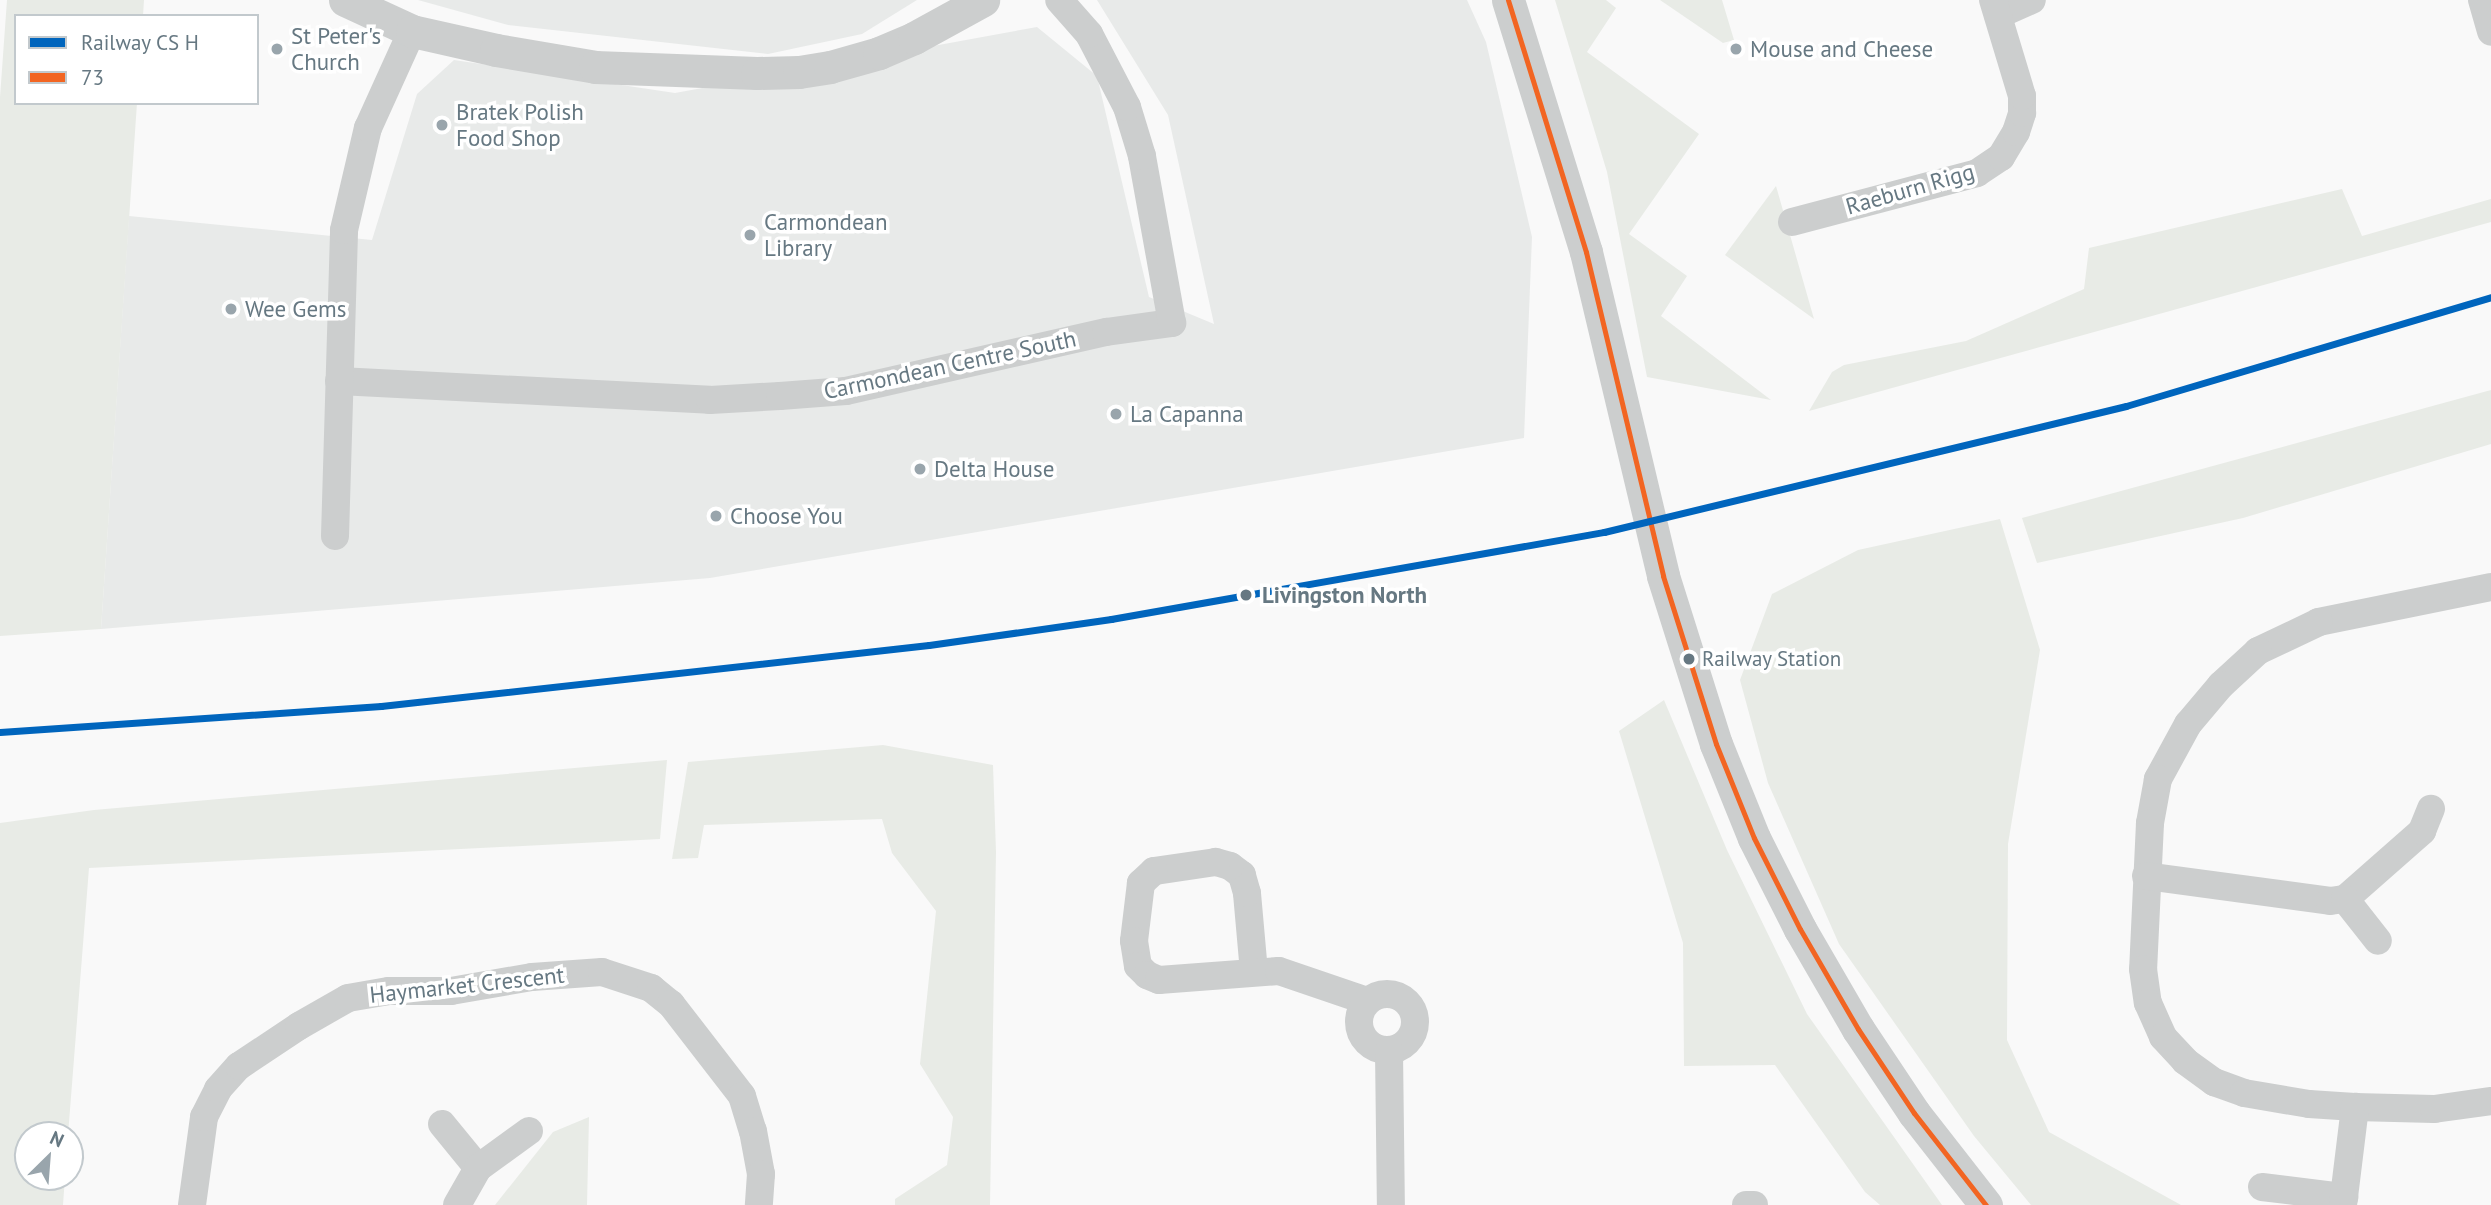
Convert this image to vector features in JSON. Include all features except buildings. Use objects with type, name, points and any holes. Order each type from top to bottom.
[{"type":"street","points":[[345,0],[412,30],[496,50],[595,67],[799,72],[879,53],[914,38],[982,0]]},
{"type":"street","name":"Carmondean Centre South","points":[[339,381],[710,400],[780,396],[846,391],[1106,332],[1172,323],[1142,156],[1127,107],[1089,34],[1059,0]]},
{"type":"street","points":[[1508,0],[1586,252],[1663,576],[1716,744],[1754,838],[1800,929],[1858,1029],[1914,1113],[1986,1205]]},
{"type":"street","name":"Raeburn Rigg","points":[[1793,222],[1978,173],[2001,157],[2016,132],[2022,113],[2022,96],[1995,8],[2032,0]]},
{"type":"street","points":[[2482,0],[2491,32]]},
{"type":"street","points":[[335,536],[344,230],[368,128],[412,30]]},
{"type":"street","points":[[2491,587],[2319,622],[2258,651],[2221,685],[2188,724],[2158,779],[2150,823],[2143,969],[2148,1003],[2163,1037],[2177,1053],[2214,1082],[2244,1093],[2355,1107],[2434,1109],[2491,1101]]},
{"type":"street","points":[[2146,876],[2330,901],[2345,899],[2422,831],[2431,809]]},
{"type":"street","points":[[1254,972],[1247,893],[1242,875],[1230,866],[1216,862],[1154,871],[1141,883],[1135,941],[1138,966],[1147,975],[1159,980],[1279,971],[1367,1001]]},
{"type":"street","points":[[2345,899],[2378,942]]},
{"type":"street","name":"Haymarket Crescent","points":[[192,1205],[204,1117],[218,1089],[239,1066],[299,1026],[348,998],[389,990],[451,991],[532,977],[602,972],[651,988],[671,1004],[742,1096],[753,1131],[761,1174],[759,1205]]},
{"type":"street","points":[[1337,990],[1359,1030],[1373,1047],[1389,1051],[1401,1047],[1414,1030],[1414,1014],[1410,1005],[1395,995],[1384,993],[1367,1001],[1360,1011],[1359,1030]]},
{"type":"street","points":[[1389,1051],[1391,1205]]},
{"type":"street","points":[[2262,1187],[2343,1201],[2355,1107]]},
{"type":"street","points":[[442,1125],[478,1168]]},
{"type":"street","points":[[457,1205],[478,1168],[529,1131]]},
{"type":"street","points":[[1746,1205],[1754,1205]]},
{"type":"shaded area","points":[[7,0],[144,0],[143,14],[14,14],[14,105],[137,105],[101,629],[0,636],[0,97]]},
{"type":"shaded area","points":[[418,0],[917,0],[862,34],[768,54],[508,25]]},
{"type":"shaded area","points":[[1097,0],[1467,0],[1486,42],[1532,237],[1524,438],[710,578],[101,629],[129,216],[372,240],[417,94],[454,60],[675,93],[1037,27],[1097,76],[1149,297],[1214,324],[1168,115]]},
{"type":"shaded area","points":[[1555,0],[1606,0],[1616,8],[1587,52],[1699,134],[1629,234],[1687,276],[1661,316],[1771,400],[1647,377],[1607,172]]},
{"type":"shaded area","points":[[1660,0],[1722,0],[1734,40],[1723,43]]},
{"type":"shaded area","points":[[1776,186],[1814,319],[1725,255]]},
{"type":"shaded area","points":[[2342,189],[2362,236],[2491,199],[2491,222],[1809,411],[1832,372],[1844,365],[1966,341],[2084,289],[2089,248]]},
{"type":"shaded area","points":[[2491,390],[2491,444],[2243,518],[2037,563],[2022,518]]},
{"type":"shaded area","points":[[2000,519],[2040,650],[2008,844],[2007,1040],[2049,1132],[2181,1205],[2031,1205],[1974,1136],[1839,944],[1768,783],[1740,680],[1772,594],[1858,550]]},
{"type":"shaded area","points":[[1664,700],[1727,850],[1807,1014],[1942,1205],[1880,1205],[1865,1192],[1775,1065],[1684,1066],[1683,943],[1619,731]]},
{"type":"shaded area","points":[[883,745],[993,765],[996,852],[990,1205],[895,1205],[895,1199],[947,1165],[953,1117],[920,1064],[936,911],[892,853],[882,819],[704,825],[698,858],[672,859],[688,762]]},
{"type":"shaded area","points":[[667,760],[660,839],[89,868],[69,1121],[14,1121],[14,1191],[64,1191],[63,1205],[0,1205],[0,823],[94,810]]},
{"type":"shaded area","points":[[589,1117],[587,1205],[495,1205],[553,1132]]},
{"type":"transit line","name":"73","points":[[1508,0],[1586,252],[1663,576],[1716,744],[1754,838],[1800,929],[1858,1029],[1914,1113],[1986,1205]]},
{"type":"transit line","points":[[0,732],[381,706],[929,645],[1111,619],[1604,532],[2126,406],[2491,297]]},
{"type":"place","name":"St Peter's Church","points":[[277,49]]},
{"type":"place","name":"Mouse and Cheese","points":[[1736,49]]},
{"type":"place","name":"Bratek Polish Food Shop","points":[[442,125]]},
{"type":"place","name":"Carmondean Library","points":[[750,235]]},
{"type":"place","name":"Wee Gems","points":[[231,309]]},
{"type":"place","name":"La Capanna","points":[[1116,414]]},
{"type":"place","name":"Delta House","points":[[920,469]]},
{"type":"place","name":"Choose You","points":[[716,516]]},
{"type":"place","name":"Livingston North","points":[[1246,595]]},
{"type":"place","name":"Railway Station","points":[[1689,659]]}]
